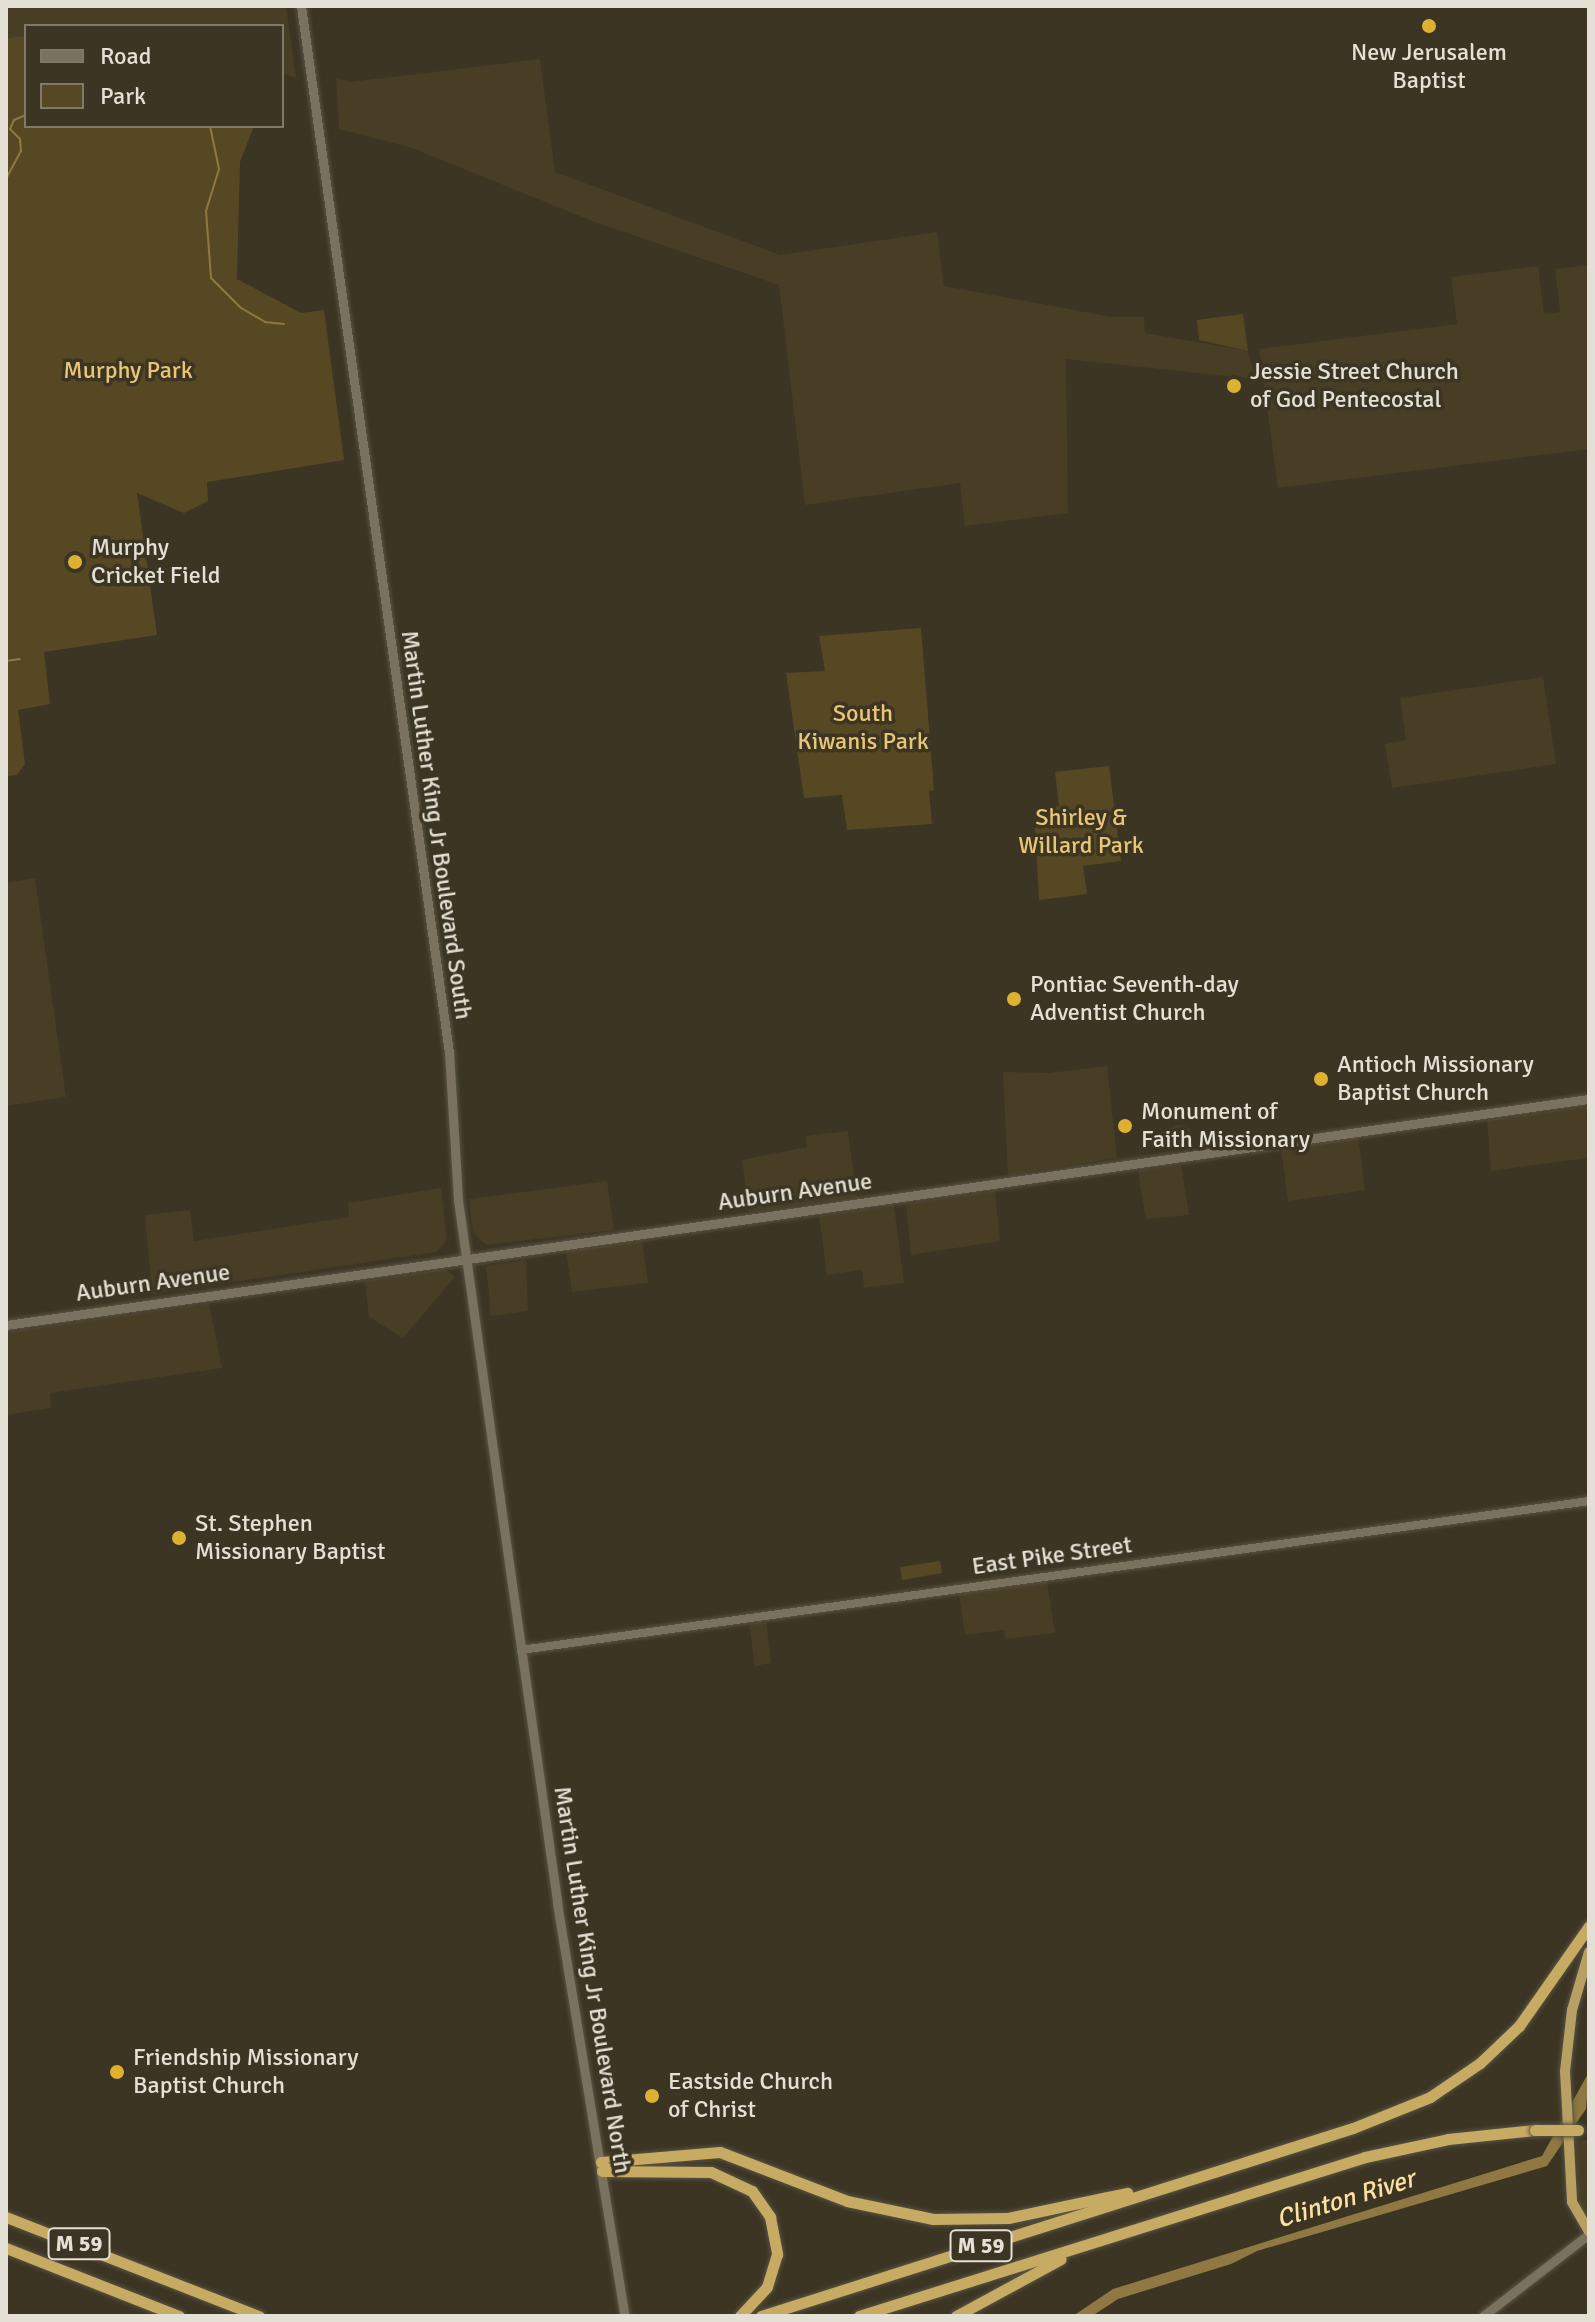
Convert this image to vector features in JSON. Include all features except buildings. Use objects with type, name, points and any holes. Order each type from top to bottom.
[{"type":"highway","name":"M 59","points":[[761,2316],[1388,2116],[1446,2087],[1519,2026],[1589,1926]]},
{"type":"highway","points":[[1589,1952],[1569,2026],[1566,2105],[1572,2202],[1589,2232]]},
{"type":"highway","name":"M 59","points":[[859,2316],[1373,2155],[1458,2137],[1535,2130],[1584,2130]]},
{"type":"highway","points":[[602,2166],[720,2152],[874,2209],[962,2221],[1023,2216],[1202,2177]]},
{"type":"highway","points":[[602,2166],[711,2172],[752,2191],[773,2226],[777,2254],[767,2287],[740,2316]]},
{"type":"highway","name":"M 59","points":[[6,2217],[259,2316]]},
{"type":"highway","points":[[956,2316],[1090,2243]]},
{"type":"highway","name":"M 59","points":[[6,2248],[179,2316]]},
{"type":"main road","name":"Martin Luther King Jr Boulevard South","points":[[301,6],[449,1052],[466,1257],[521,1650]]},
{"type":"main road","name":"Auburn Avenue","points":[[6,1325],[1589,1099]]},
{"type":"main road","name":"Martin Luther King Jr Boulevard North","points":[[521,1650],[625,2316]]},
{"type":"main road","points":[[1483,2316],[1589,2232]]},
{"type":"street","name":"East Pike Street","points":[[521,1650],[1589,1501]]},
{"type":"shaded area","points":[[6,6],[286,6],[296,78],[284,74],[284,24],[24,24],[24,36],[6,38]]},
{"type":"shaded area","points":[[540,59],[555,172],[780,255],[937,232],[944,286],[1112,317],[1144,317],[1145,333],[1248,351],[1255,379],[1066,359],[1068,513],[965,526],[960,483],[805,505],[779,285],[592,221],[409,147],[339,129],[336,78],[350,82]]},
{"type":"shaded area","points":[[1589,265],[1589,449],[1278,488],[1259,349],[1457,324],[1451,277],[1538,266],[1544,314],[1560,312],[1555,269]]},
{"type":"shaded area","points":[[1543,677],[1556,764],[1392,788],[1385,744],[1406,740],[1400,698]]},
{"type":"shaded area","points":[[35,878],[66,1097],[6,1106],[6,883]]},
{"type":"shaded area","points":[[1107,1066],[1117,1158],[1008,1175],[1003,1072],[1048,1073]]},
{"type":"shaded area","points":[[1589,1106],[1589,1158],[1491,1171],[1487,1120]]},
{"type":"shaded area","points":[[1180,1125],[1189,1129],[1193,1138],[1189,1147],[1180,1151],[1171,1147],[1167,1138],[1171,1129]]},
{"type":"shaded area","points":[[848,1131],[857,1197],[749,1212],[742,1160],[807,1147],[806,1136]]},
{"type":"shaded area","points":[[1358,1137],[1365,1190],[1288,1201],[1281,1149]]},
{"type":"shaded area","points":[[1181,1165],[1189,1215],[1146,1219],[1138,1171]]},
{"type":"shaded area","points":[[607,1181],[614,1230],[486,1245],[473,1233],[469,1199]]},
{"type":"shaded area","points":[[441,1188],[447,1240],[437,1252],[152,1294],[145,1215],[190,1210],[194,1241],[349,1217],[348,1203]]},
{"type":"shaded area","points":[[995,1191],[1000,1241],[911,1255],[906,1204]]},
{"type":"shaded area","points":[[894,1206],[904,1283],[864,1288],[862,1270],[827,1275],[819,1216]]},
{"type":"shaded area","points":[[642,1241],[648,1283],[572,1292],[566,1251]]},
{"type":"shaded area","points":[[526,1260],[528,1311],[491,1316],[486,1266]]},
{"type":"shaded area","points":[[445,1269],[455,1277],[403,1338],[369,1317],[365,1281]]},
{"type":"shaded area","points":[[209,1304],[222,1368],[50,1393],[51,1408],[6,1415],[6,1332]]},
{"type":"shaded area","points":[[1047,1581],[1055,1633],[1006,1639],[1004,1630],[965,1635],[959,1594]]},
{"type":"shaded area","points":[[766,1621],[771,1663],[755,1666],[749,1624]]},
{"type":"shaded area","points":[[1589,2072],[1586,2109],[1547,2166],[1257,2251],[1231,2264],[1118,2299],[1092,2316],[1073,2316],[1113,2289],[1542,2156]]},
{"type":"shaded area","points":[[1576,2140],[1589,2140],[1589,2219],[1579,2204]]},
{"type":"green space","name":"Murphy Park","points":[[24,36],[24,128],[253,128],[240,162],[237,279],[301,313],[324,310],[344,460],[207,482],[208,501],[184,513],[137,493],[157,635],[44,652],[50,704],[18,710],[25,764],[17,775],[6,776],[6,38]]},
{"type":"green space","points":[[1243,314],[1248,351],[1199,340],[1197,320]]},
{"type":"green space","name":"South Kiwanis Park","points":[[921,628],[934,790],[929,791],[932,824],[847,830],[842,795],[804,798],[786,673],[825,671],[819,636]]},
{"type":"green space","name":"Shirley & Willard Park","points":[[1109,766],[1121,861],[1083,866],[1087,894],[1039,900],[1034,809],[1059,806],[1055,772]]},
{"type":"green space","points":[[940,1561],[942,1573],[902,1580],[900,1567]]},
{"type":"waterway","points":[[6,179],[21,151],[20,139],[10,129],[14,120],[24,116]]},
{"type":"waterway","points":[[210,128],[219,169],[206,211],[211,278],[241,308],[265,322],[284,324]]},
{"type":"waterway","points":[[6,661],[20,659]]},
{"type":"place","name":"New Jerusalem Baptist","points":[[1429,26]]},
{"type":"place","name":"Jessie Street Church of God Pentecostal","points":[[1234,386]]},
{"type":"place","name":"Murphy Cricket Field","points":[[75,562]]},
{"type":"place","name":"Pontiac Seventh-day Adventist Church","points":[[1014,999]]},
{"type":"place","name":"Antioch Missionary Baptist Church","points":[[1321,1079]]},
{"type":"place","name":"Monument of Faith Missionary","points":[[1125,1126]]},
{"type":"place","name":"St. Stephen Missionary Baptist","points":[[179,1538]]},
{"type":"place","name":"Friendship Missionary Baptist Church","points":[[117,2072]]},
{"type":"place","name":"Eastside Church of Christ","points":[[652,2096]]},
{"type":"water label","name":"Clinton River","points":[[1346,2200]]}]
